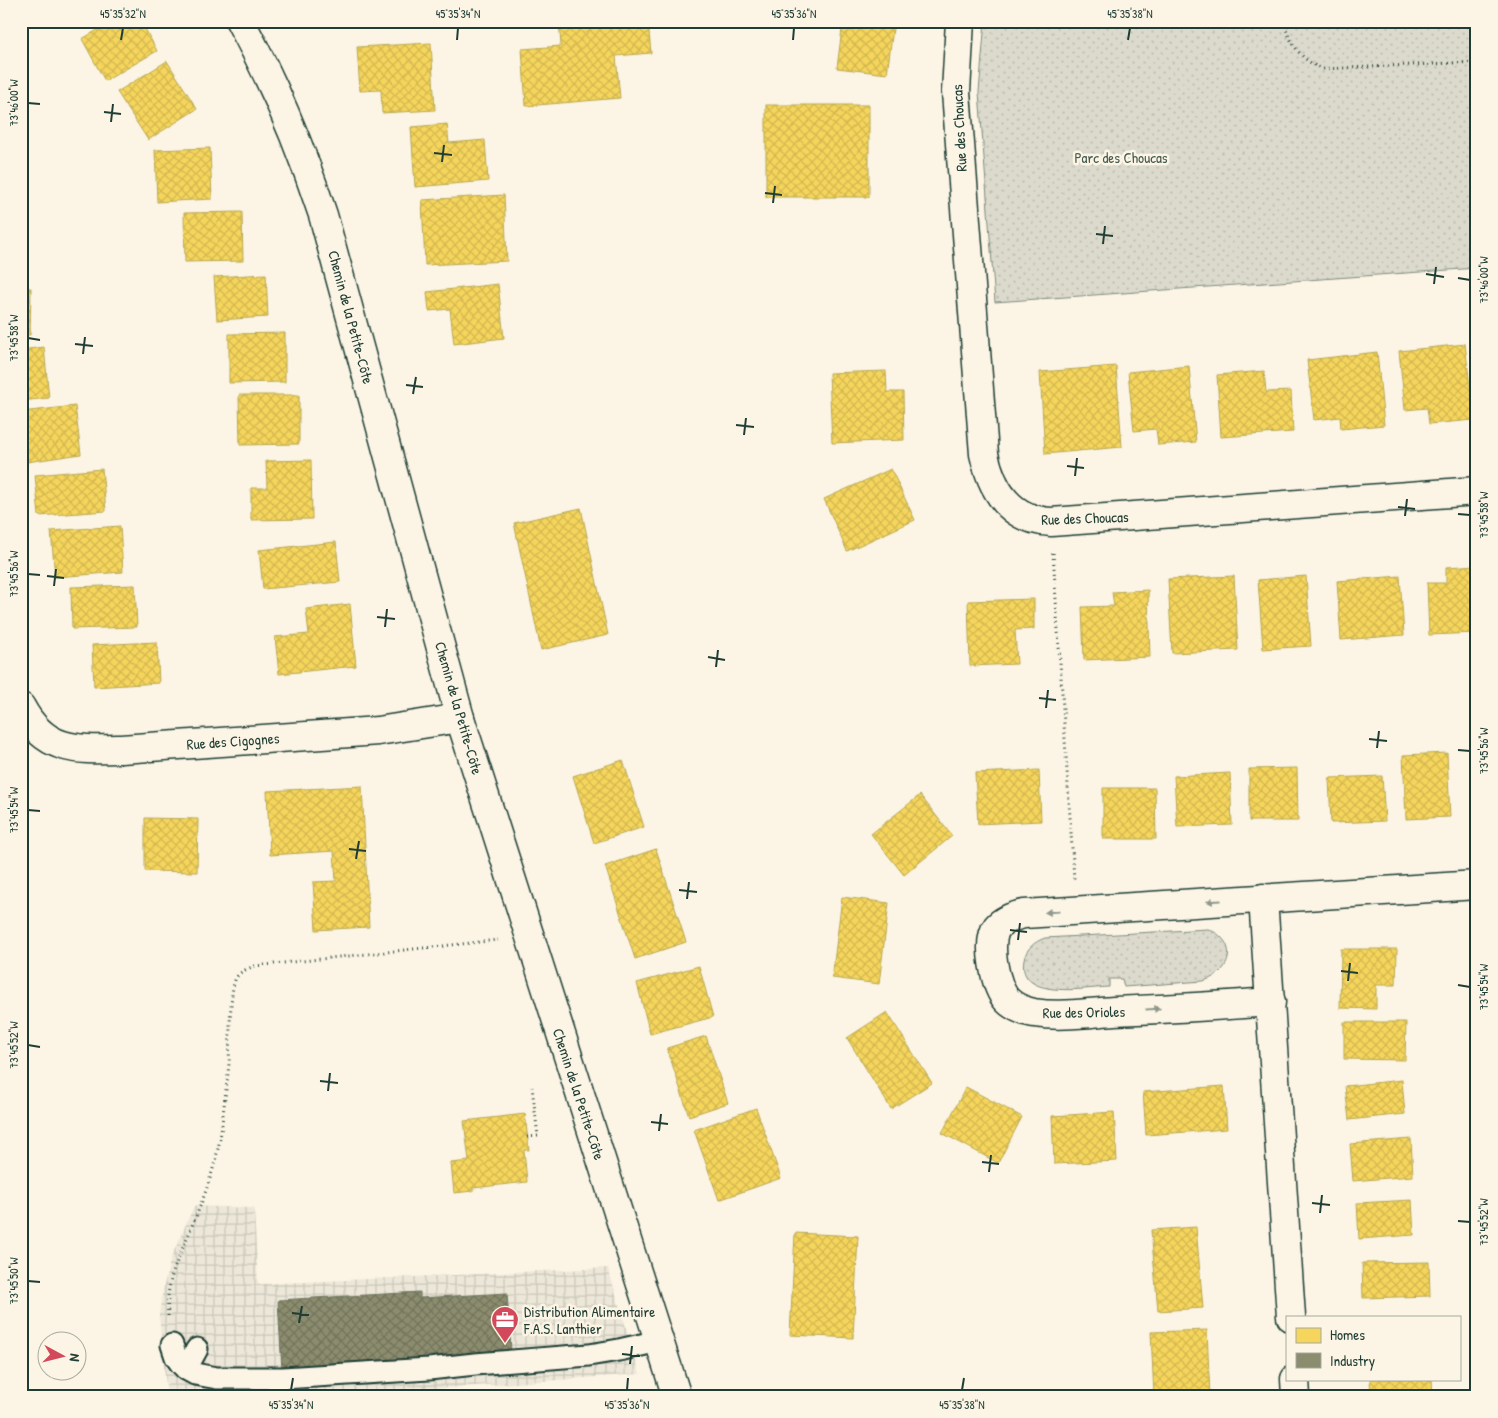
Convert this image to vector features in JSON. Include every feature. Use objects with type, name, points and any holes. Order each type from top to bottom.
[{"type":"street","name":"Chemin de la Petite-Côte","points":[[240,21],[290,124],[306,163],[323,215],[460,718],[677,1397]]},
{"type":"street","name":"Rue des Choucas","points":[[960,21],[956,92],[984,454],[992,481],[998,492],[1016,511],[1028,518],[1051,522],[1477,491]]},
{"type":"street","name":"Rue des Cigognes","points":[[21,707],[40,734],[57,744],[82,749],[378,731],[460,718]]},
{"type":"street","name":"Rue des Orioles","points":[[1270,1002],[1212,1007],[1052,1014],[1023,1011],[1013,1006],[1005,998],[996,972],[992,949],[993,937],[997,928],[1012,916],[1024,914],[1477,885]]},
{"type":"street","points":[[1263,898],[1291,1316]]},
{"type":"street","points":[[1295,1380],[1296,1397]]},
{"type":"lane","points":[[172,1346],[176,1357],[186,1369],[195,1374],[217,1378],[283,1378],[429,1370],[475,1364],[603,1354],[659,1341]]},
{"type":"lane","points":[[186,1369],[197,1350]]},
{"type":"path","points":[[1283,21],[1295,48],[1311,64],[1324,69],[1477,62]]},
{"type":"path","points":[[1053,548],[1075,884]]},
{"type":"path","points":[[172,1346],[167,1300],[168,1289],[176,1263],[215,1165],[220,1142],[229,1064],[232,990],[236,977],[255,966],[498,941],[528,935]]},
{"type":"path","points":[[527,1137],[538,1136],[532,1086]]},
{"type":"shaded area","points":[[194,1206],[254,1208],[258,1284],[608,1268],[640,1374],[324,1397],[167,1397],[159,1315],[171,1258]]},
{"type":"green space","name":"Parc des Choucas","points":[[985,21],[1477,21],[1477,268],[995,302],[979,92]]},
{"type":"green space","points":[[1208,929],[1218,934],[1225,941],[1228,956],[1226,964],[1221,971],[1203,981],[1124,987],[1122,979],[1109,979],[1109,987],[1070,990],[1041,987],[1031,981],[1024,972],[1024,959],[1027,952],[1034,944],[1045,938]]},
{"type":"building: Homes","points":[[113,21],[141,21],[157,51],[105,81],[82,39]]},
{"type":"building: Homes","points":[[559,21],[648,21],[651,53],[616,56],[620,98],[526,106],[522,49],[561,46]]},
{"type":"building: Homes","points":[[843,21],[894,21],[887,74],[837,68]]},
{"type":"building: Homes","points":[[431,43],[435,110],[382,113],[381,90],[360,91],[357,47]]},
{"type":"building: Homes","points":[[167,61],[197,109],[148,140],[117,92]]},
{"type":"building: Homes","points":[[766,105],[869,105],[869,197],[766,197]]},
{"type":"building: Homes","points":[[447,124],[449,143],[485,140],[488,181],[415,187],[411,127]]},
{"type":"building: Homes","points":[[210,148],[212,199],[157,202],[155,150]]},
{"type":"building: Homes","points":[[504,195],[507,261],[425,265],[422,200]]},
{"type":"building: Homes","points":[[242,212],[243,261],[185,262],[184,213]]},
{"type":"building: Homes","points":[[21,226],[25,227],[21,259]]},
{"type":"building: Homes","points":[[266,274],[268,317],[217,320],[214,277]]},
{"type":"building: Homes","points":[[498,284],[504,338],[454,344],[450,309],[429,311],[427,292]]},
{"type":"building: Homes","points":[[21,288],[31,288],[30,335],[21,335]]},
{"type":"building: Homes","points":[[285,333],[285,382],[229,383],[229,334]]},
{"type":"building: Homes","points":[[1465,344],[1474,420],[1429,424],[1427,408],[1405,410],[1399,351]]},
{"type":"building: Homes","points":[[44,347],[49,398],[21,401],[21,350]]},
{"type":"building: Homes","points":[[1377,352],[1384,425],[1341,429],[1340,417],[1314,420],[1307,360]]},
{"type":"building: Homes","points":[[1116,366],[1122,447],[1045,454],[1040,372]]},
{"type":"building: Homes","points":[[1189,366],[1196,442],[1158,445],[1156,429],[1134,431],[1128,372]]},
{"type":"building: Homes","points":[[886,371],[887,392],[903,392],[904,440],[832,443],[829,373]]},
{"type":"building: Homes","points":[[1264,371],[1266,392],[1291,391],[1293,432],[1221,437],[1217,375]]},
{"type":"building: Homes","points":[[239,395],[299,395],[299,444],[240,445]]},
{"type":"building: Homes","points":[[75,406],[81,454],[27,462],[21,412]]},
{"type":"building: Homes","points":[[311,460],[312,519],[251,520],[251,488],[267,488],[266,461]]},
{"type":"building: Homes","points":[[102,469],[106,511],[39,516],[35,475]]},
{"type":"building: Homes","points":[[891,469],[915,520],[847,551],[824,499]]},
{"type":"building: Homes","points":[[581,508],[608,635],[541,650],[514,523]]},
{"type":"building: Homes","points":[[120,526],[123,572],[55,577],[51,531]]},
{"type":"building: Homes","points":[[336,542],[340,582],[263,589],[259,550]]},
{"type":"building: Homes","points":[[1477,565],[1477,633],[1429,635],[1427,583],[1446,583],[1446,567]]},
{"type":"building: Homes","points":[[1234,576],[1238,650],[1172,653],[1168,579]]},
{"type":"building: Homes","points":[[1306,576],[1311,646],[1263,649],[1258,580]]},
{"type":"building: Homes","points":[[1400,576],[1404,635],[1341,640],[1337,581]]},
{"type":"building: Homes","points":[[135,585],[137,627],[72,629],[71,587]]},
{"type":"building: Homes","points":[[1148,590],[1150,657],[1084,660],[1082,607],[1114,606],[1112,592]]},
{"type":"building: Homes","points":[[1034,599],[1034,629],[1015,630],[1017,664],[970,666],[968,601]]},
{"type":"building: Homes","points":[[350,604],[356,666],[279,674],[275,637],[309,634],[306,609]]},
{"type":"building: Homes","points":[[157,642],[159,683],[94,687],[92,645]]},
{"type":"building: Homes","points":[[1447,753],[1450,817],[1406,819],[1403,755]]},
{"type":"building: Homes","points":[[623,760],[644,827],[594,843],[573,776]]},
{"type":"building: Homes","points":[[1297,768],[1298,821],[1249,821],[1249,769]]},
{"type":"building: Homes","points":[[1039,770],[1041,821],[978,824],[975,773]]},
{"type":"building: Homes","points":[[1230,773],[1232,825],[1177,827],[1174,776]]},
{"type":"building: Homes","points":[[1382,776],[1385,821],[1331,823],[1329,778]]},
{"type":"building: Homes","points":[[362,786],[369,927],[316,930],[313,882],[336,881],[334,851],[270,855],[267,791]]},
{"type":"building: Homes","points":[[1103,788],[1155,788],[1156,839],[1103,839]]},
{"type":"building: Homes","points":[[920,795],[952,836],[904,875],[871,834]]},
{"type":"building: Homes","points":[[145,818],[198,819],[197,872],[145,871]]},
{"type":"building: Homes","points":[[656,849],[686,942],[635,959],[605,866]]},
{"type":"building: Homes","points":[[842,897],[889,903],[879,984],[832,978]]},
{"type":"building: Homes","points":[[1341,949],[1397,949],[1396,985],[1376,985],[1376,1009],[1340,1008]]},
{"type":"building: Homes","points":[[699,966],[713,1017],[650,1034],[637,983]]},
{"type":"building: Homes","points":[[887,1012],[932,1083],[891,1109],[847,1038]]},
{"type":"building: Homes","points":[[1344,1022],[1406,1022],[1405,1060],[1344,1059]]},
{"type":"building: Homes","points":[[706,1036],[728,1103],[689,1116],[667,1048]]},
{"type":"building: Homes","points":[[1402,1080],[1405,1114],[1349,1120],[1345,1086]]},
{"type":"building: Homes","points":[[1224,1086],[1227,1129],[1146,1135],[1143,1092]]},
{"type":"building: Homes","points":[[966,1087],[1022,1117],[998,1163],[942,1133]]},
{"type":"building: Homes","points":[[756,1108],[781,1178],[719,1200],[694,1130]]},
{"type":"building: Homes","points":[[1114,1112],[1117,1161],[1054,1164],[1052,1116]]},
{"type":"building: Homes","points":[[525,1114],[529,1150],[524,1150],[527,1182],[473,1188],[473,1191],[454,1193],[451,1163],[469,1161],[464,1121]]},
{"type":"building: Homes","points":[[1411,1139],[1413,1176],[1353,1181],[1350,1144]]},
{"type":"building: Homes","points":[[1412,1200],[1414,1235],[1359,1239],[1357,1203]]},
{"type":"building: Homes","points":[[1196,1227],[1203,1308],[1158,1311],[1151,1230]]},
{"type":"building: Homes","points":[[795,1233],[858,1236],[853,1338],[790,1335]]},
{"type":"building: Homes","points":[[1429,1262],[1430,1296],[1363,1298],[1362,1263]]},
{"type":"building: Homes","points":[[1207,1330],[1210,1397],[1154,1397],[1151,1332]]},
{"type":"building: Homes","points":[[1370,1380],[1432,1380],[1433,1397],[1371,1397]]},
{"type":"building: Homes","points":[[863,1393],[863,1397],[824,1397]]},
{"type":"building: Industry","points":[[420,1292],[420,1298],[507,1293],[511,1351],[426,1356],[426,1363],[282,1371],[278,1300]]},
{"type":"place","name":"Distribution Alimentaire F.A.S. Lanthier","points":[[505,1344]]}]
